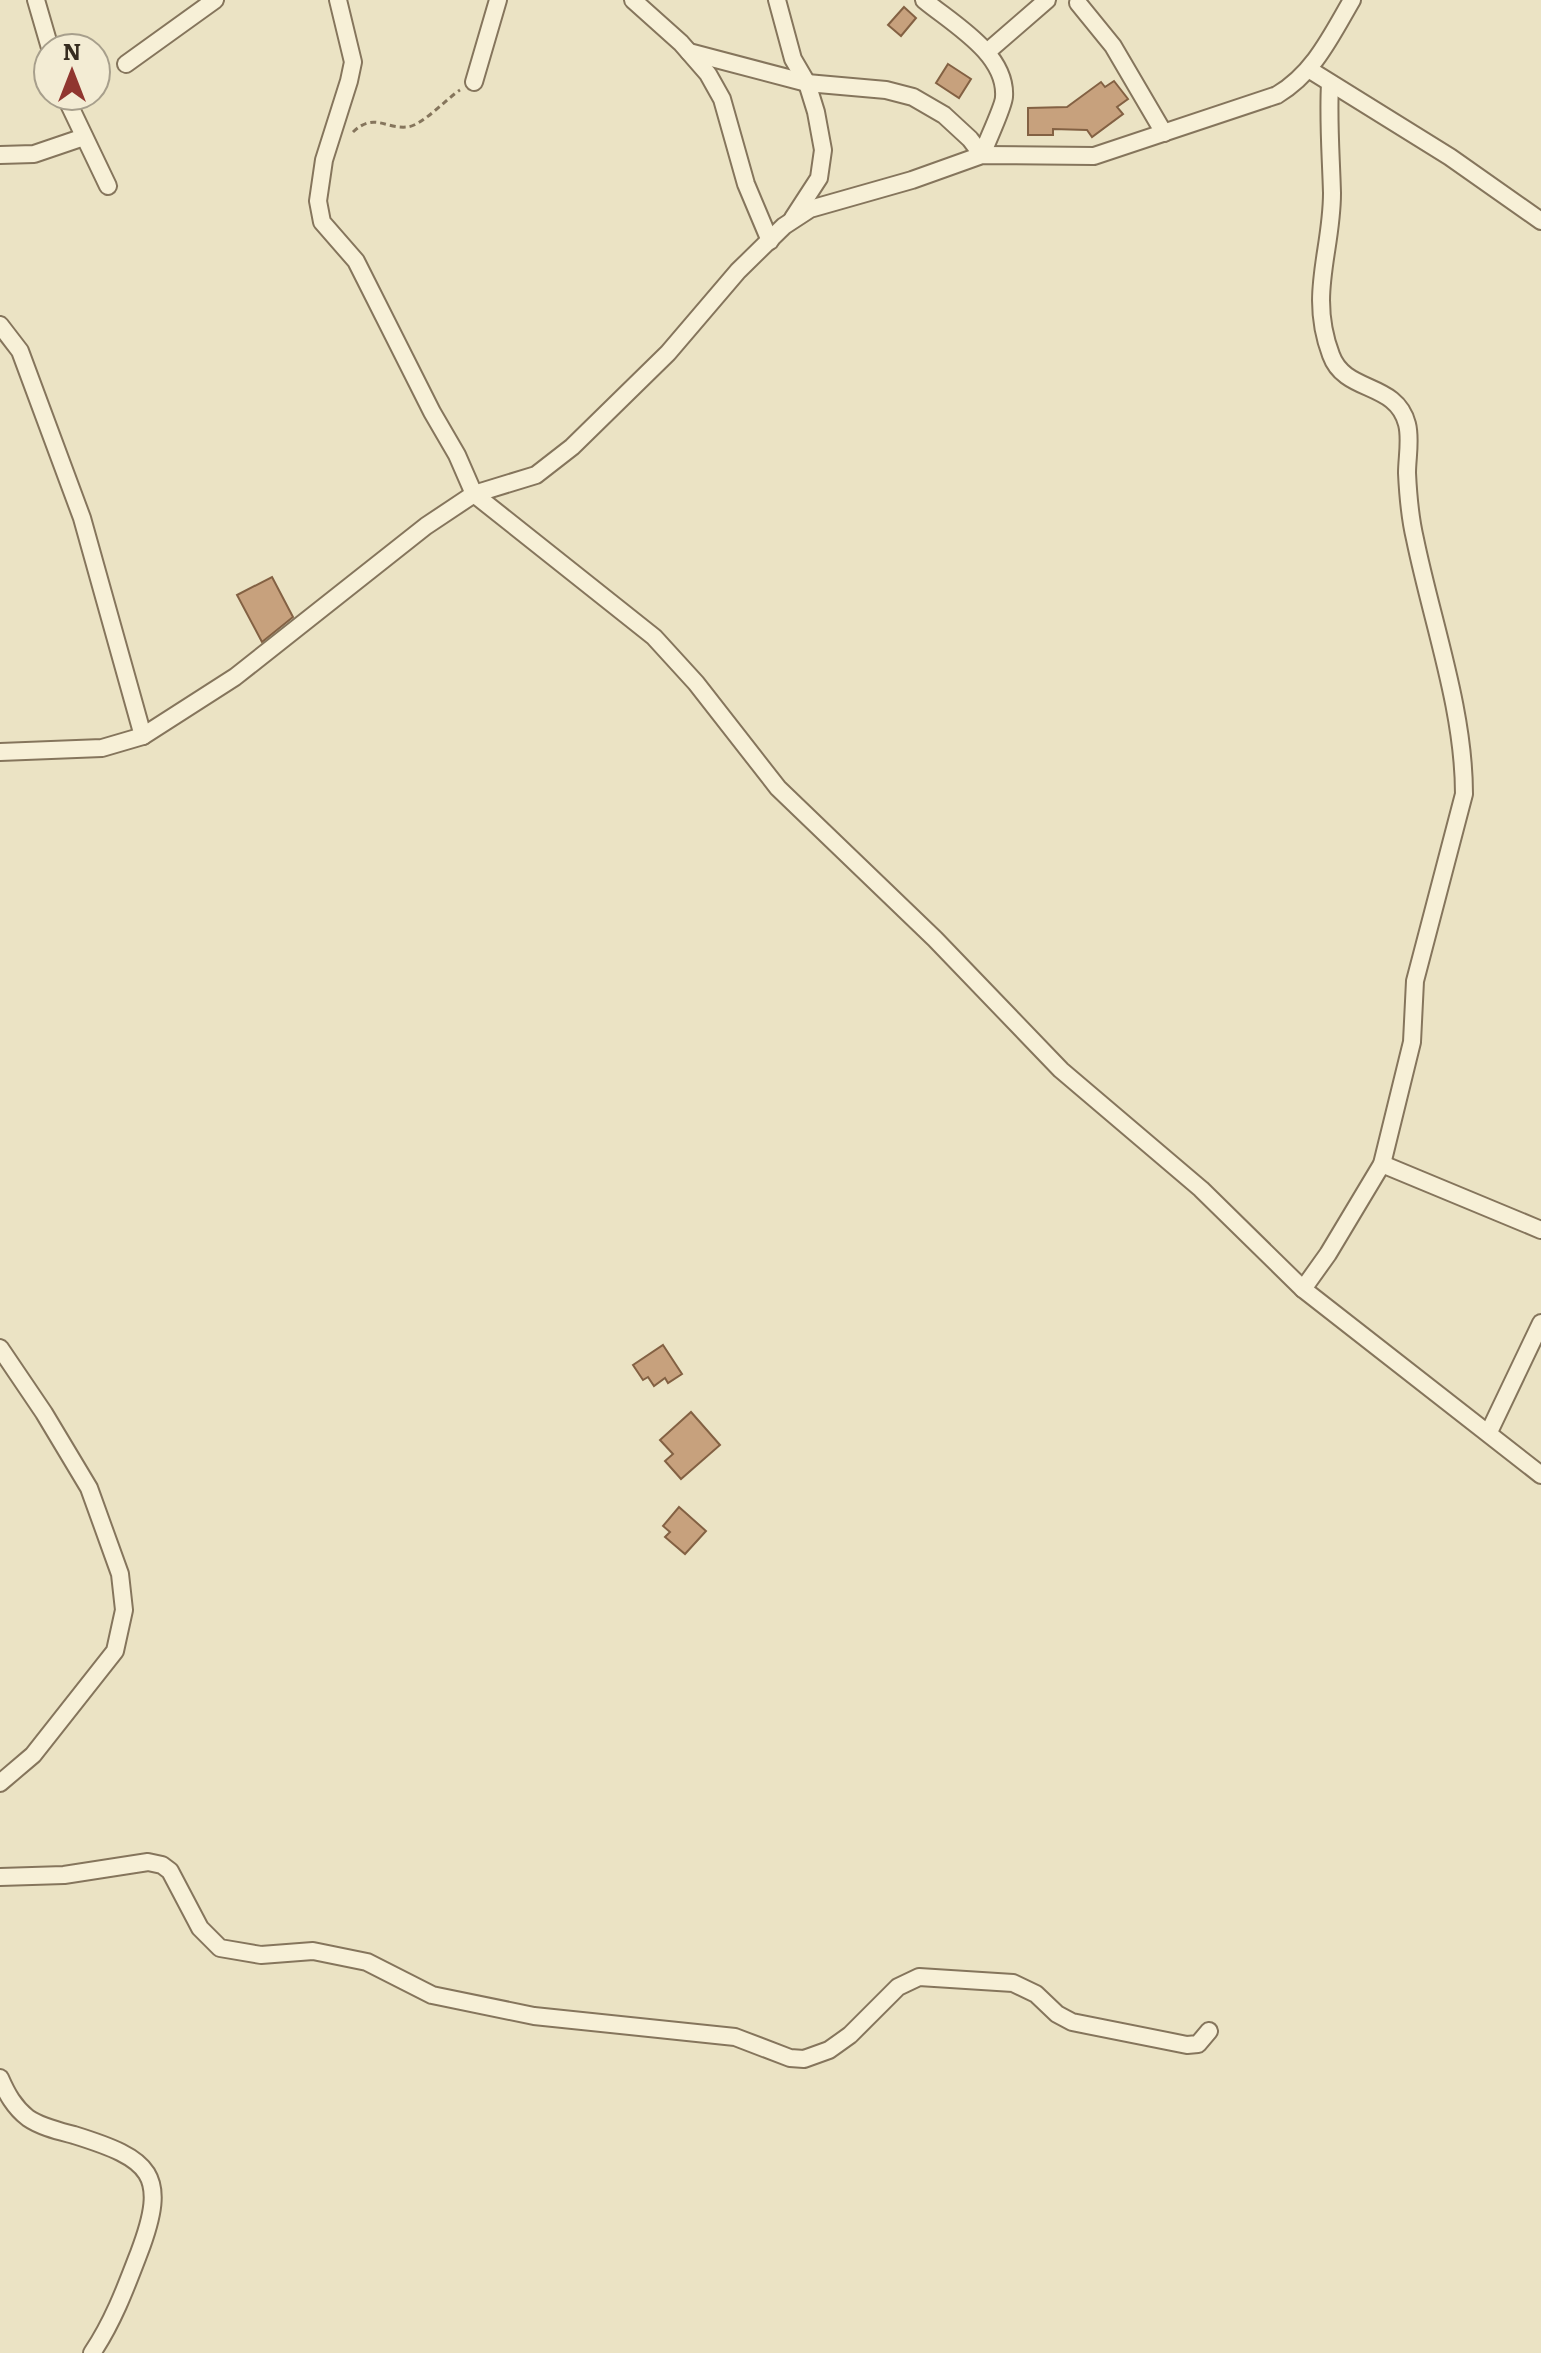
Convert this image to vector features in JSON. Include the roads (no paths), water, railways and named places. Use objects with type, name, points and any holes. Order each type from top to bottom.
[{"type":"street","points":[[36,0],[45,32]]},
{"type":"street","points":[[126,64],[215,0]]},
{"type":"street","points":[[338,0],[353,62],[324,160],[318,201],[322,222],[356,261],[474,494],[654,637],[696,683],[778,788],[935,939],[1061,1070],[1201,1189],[1303,1289],[1541,1475]]},
{"type":"street","points":[[474,82],[498,0]]},
{"type":"street","points":[[633,0],[708,74],[722,99],[746,184],[770,241]]},
{"type":"street","points":[[777,0],[793,59],[807,83],[816,112],[823,164],[819,178],[792,220]]},
{"type":"street","points":[[924,0],[987,52],[1001,76],[1005,99],[982,155]]},
{"type":"street","points":[[987,52],[1047,0]]},
{"type":"street","points":[[0,752],[102,748],[143,736],[235,677],[380,560],[474,494],[536,475],[572,447],[668,353],[738,271],[792,220],[810,209],[912,180],[982,155],[1094,156],[1277,95],[1310,70],[1352,0]]},
{"type":"street","points":[[1078,3],[1113,46],[1164,133]]},
{"type":"street","points":[[689,52],[807,83],[886,90],[913,97],[944,115],[982,155]]},
{"type":"street","points":[[1310,70],[1450,157],[1541,221]]},
{"type":"street","points":[[1303,1289],[1328,1254],[1382,1164],[1412,1042],[1415,981],[1463,805],[1464,766],[1444,659],[1414,536],[1407,475],[1408,425],[1399,407],[1384,392],[1350,380],[1338,370],[1330,354],[1320,312],[1320,278],[1332,193],[1328,127],[1330,84]]},
{"type":"street","points":[[72,112],[108,186]]},
{"type":"street","points":[[0,155],[34,154],[84,137]]},
{"type":"street","points":[[0,325],[20,351],[82,518],[143,736]]},
{"type":"street","points":[[1382,1164],[1541,1230]]},
{"type":"street","points":[[1489,1432],[1541,1323]]},
{"type":"street","points":[[0,1348],[89,1488],[120,1574],[124,1610],[115,1651],[33,1755],[0,1783]]},
{"type":"street","points":[[0,1877],[64,1875],[148,1862],[162,1865],[170,1871],[200,1928],[220,1948],[261,1955],[313,1951],[367,1962],[432,1995],[534,2016],[735,2037],[790,2058],[804,2059],[829,2050],[850,2035],[898,1987],[919,1977],[1013,1983],[1036,1994],[1057,2014],[1072,2022],[1187,2045],[1198,2044],[1209,2031]]},
{"type":"street","points":[[0,2078],[11,2102],[29,2118],[128,2156],[145,2170],[153,2183],[155,2196],[146,2234],[105,2334],[92,2353]]}]
